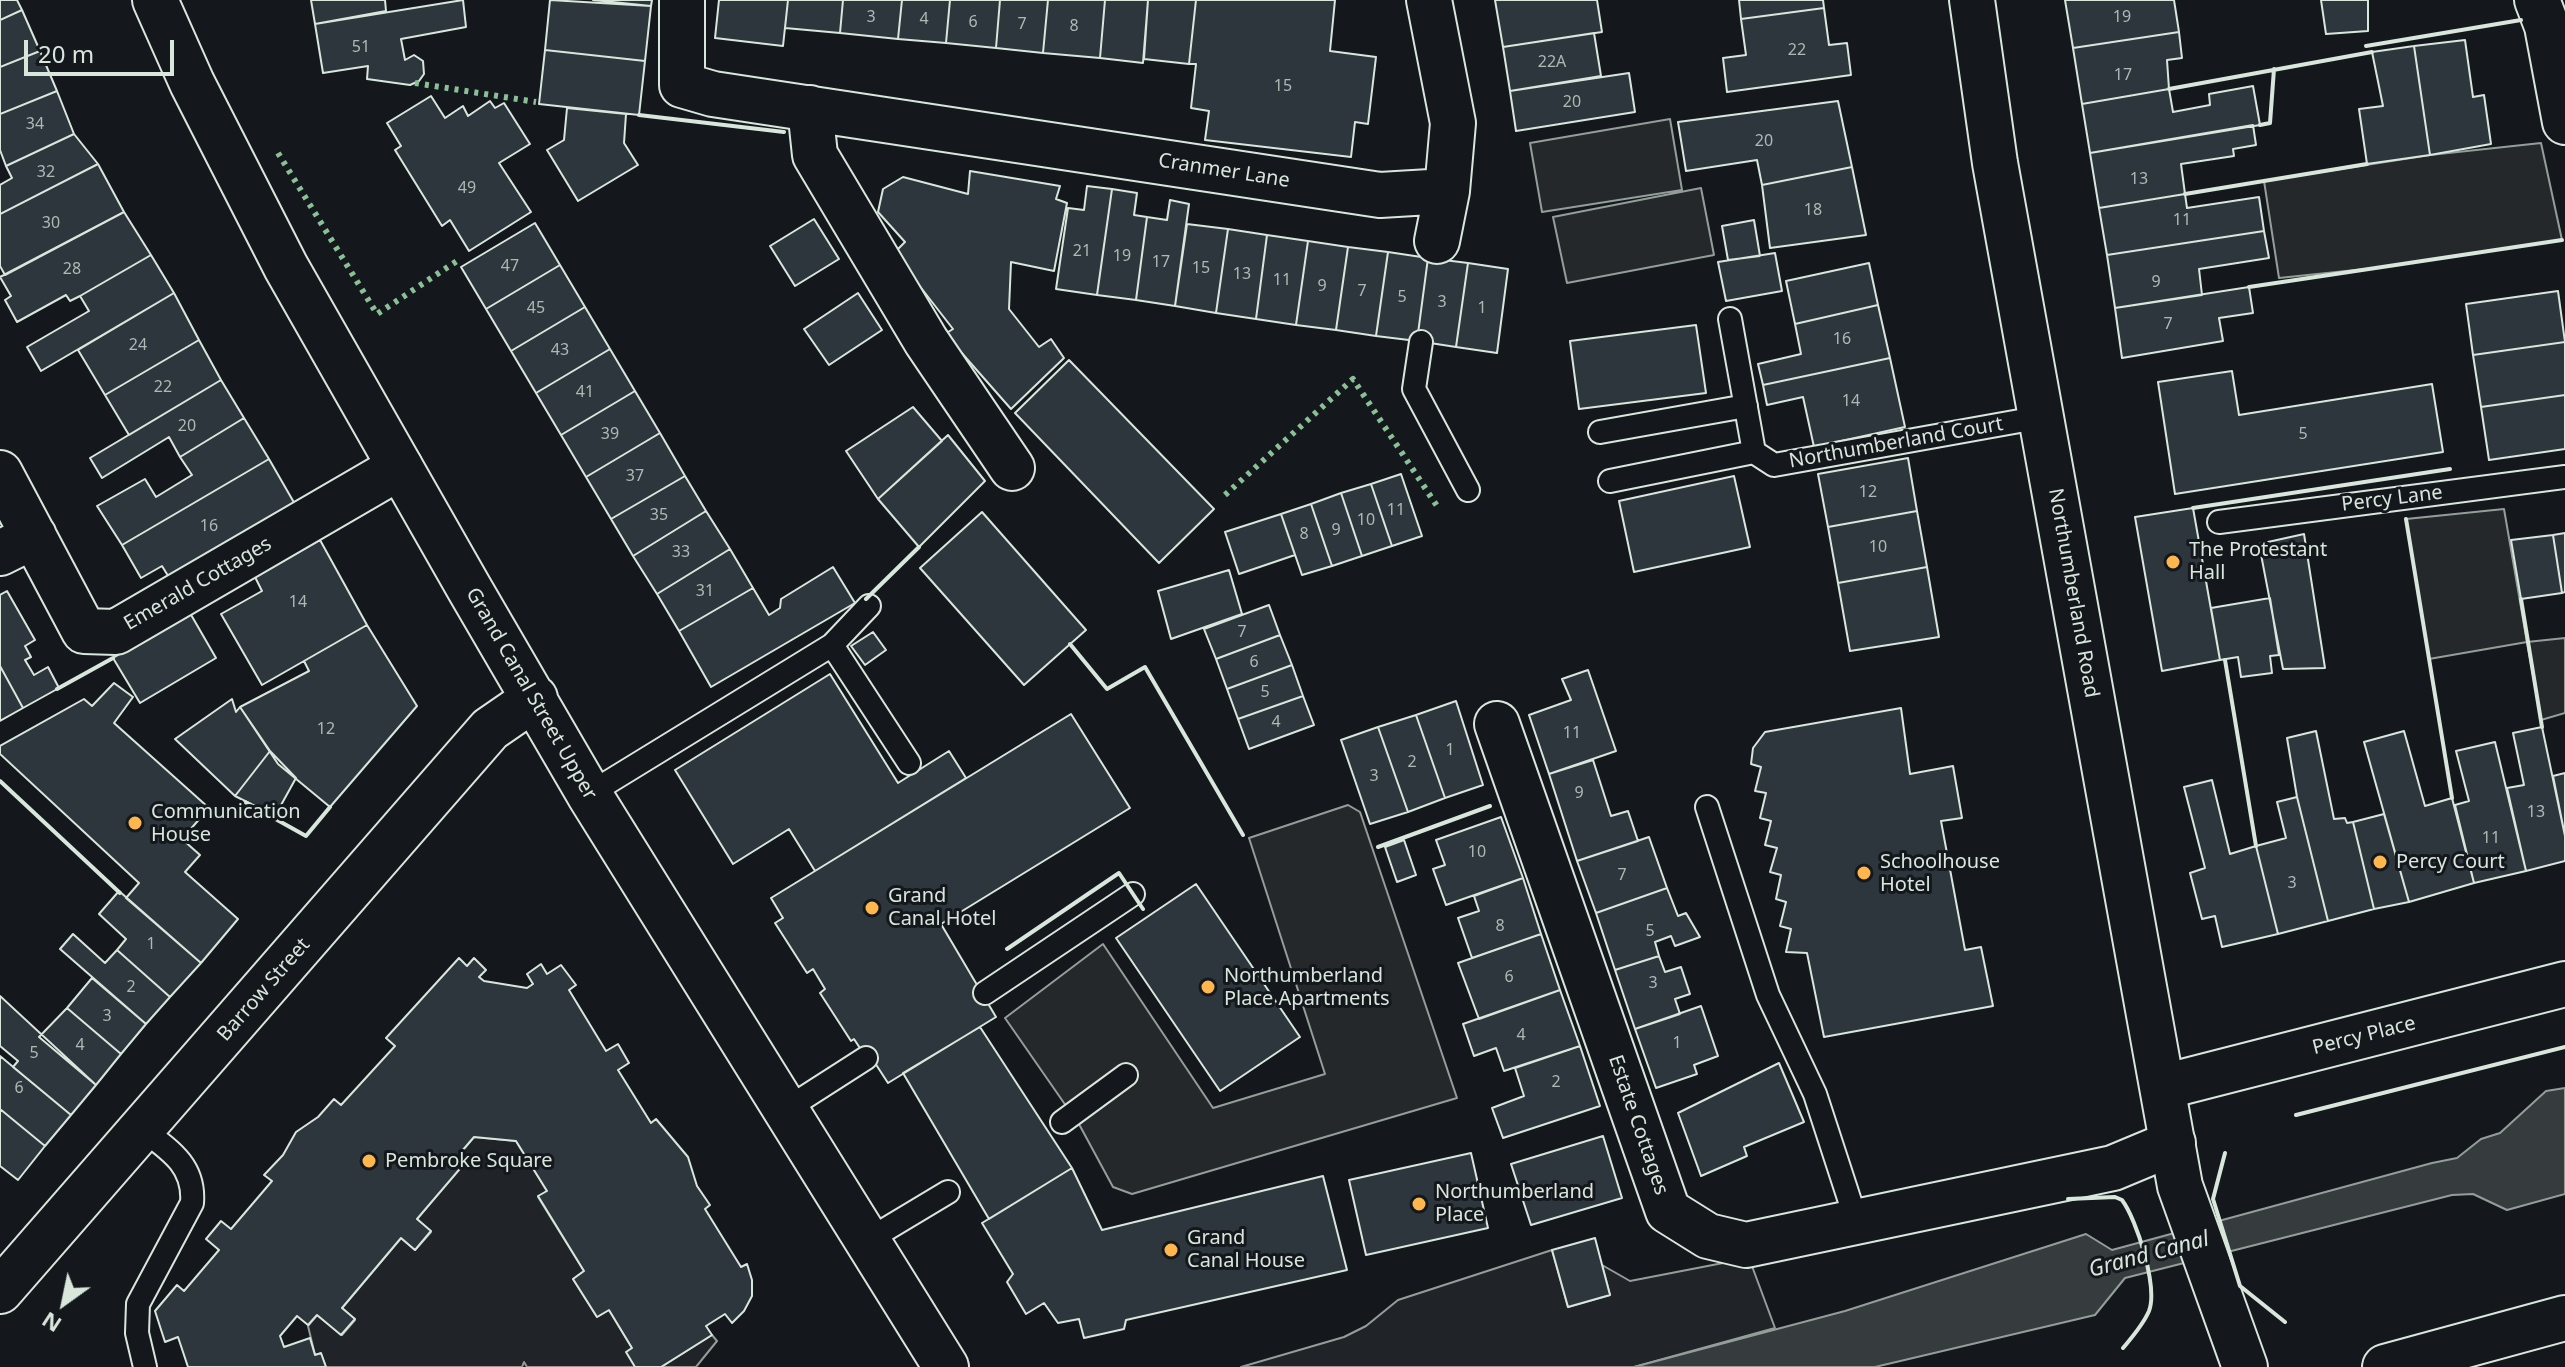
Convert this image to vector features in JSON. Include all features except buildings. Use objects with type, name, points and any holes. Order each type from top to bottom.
[{"type":"street","name":"Grand Canal Street Upper","points":[[155,0],[192,83],[279,253],[589,794],[788,1108],[946,1367]]},
{"type":"street","name":"Cranmer Lane","points":[[682,0],[682,85],[713,94],[1380,195],[1447,191]]},
{"type":"street","points":[[1429,0],[1453,123],[1447,191],[1435,250]]},
{"type":"street","name":"Northumberland Road","points":[[1972,0],[1995,163],[2180,1186],[2245,1367]]},
{"type":"street","points":[[2537,0],[2547,26],[2565,122]]},
{"type":"street","points":[[810,108],[815,155],[926,341],[1012,468]]},
{"type":"street","name":"Emerald Cottages","points":[[0,473],[17,545],[84,631],[116,632],[400,467]]},
{"type":"street","name":"Barrow Street","points":[[0,1291],[490,729],[535,698]]},
{"type":"street","name":"Estate Cottages","points":[[1497,724],[1668,1211],[1708,1236],[1746,1245],[1857,1223],[2113,1168],[2173,1143]]},
{"type":"street","name":"Percy Place","points":[[2163,1087],[2565,984]]},
{"type":"street","points":[[2385,1367],[2565,1318]]},
{"type":"lane","points":[[1730,319],[1754,452]]},
{"type":"lane","points":[[1421,342],[1414,389],[1468,490]]},
{"type":"lane","points":[[1600,432],[1746,406]]},
{"type":"lane","name":"Northumberland Court","points":[[1610,481],[1754,452],[1774,465],[2042,417]]},
{"type":"lane","name":"Percy Lane","points":[[2219,522],[2565,477]]},
{"type":"lane","points":[[589,794],[832,645],[869,606]]},
{"type":"lane","points":[[832,645],[909,763]]},
{"type":"lane","points":[[1707,807],[1768,995],[1815,1094],[1857,1223]]},
{"type":"lane","points":[[985,993],[1133,894]]},
{"type":"lane","points":[[788,1108],[866,1058]]},
{"type":"lane","points":[[1062,1122],[1126,1075]]},
{"type":"lane","points":[[143,1130],[182,1161],[193,1188],[192,1203],[138,1304],[137,1333],[145,1367]]},
{"type":"lane","points":[[868,1240],[948,1192]]},
{"type":"shaded area","points":[[1670,119],[1682,190],[1542,212],[1530,143]]},
{"type":"shaded area","points":[[2541,143],[2562,240],[2384,267],[2279,278],[2264,181],[2430,155]]},
{"type":"shaded area","points":[[1701,188],[1714,255],[1567,283],[1553,217]]},
{"type":"shaded area","points":[[2504,509],[2527,642],[2429,659],[2406,519]]},
{"type":"shaded area","points":[[2565,638],[2565,713],[2541,720],[2527,642]]},
{"type":"shaded area","points":[[1348,805],[1360,812],[1457,1098],[1132,1194],[1113,1187],[1080,1126],[1005,1018],[1103,944],[1213,1108],[1325,1074],[1249,838]]},
{"type":"shaded area","points":[[474,1137],[516,1141],[547,1191],[538,1197],[584,1271],[573,1279],[597,1317],[609,1310],[632,1348],[635,1367],[527,1367],[524,1362],[522,1367],[326,1367],[321,1354],[315,1355],[308,1326],[317,1315],[342,1335],[355,1320],[342,1308],[401,1238],[415,1250],[431,1232],[417,1219],[463,1164],[456,1158]]},
{"type":"shaded area","points":[[1552,1250],[1568,1307],[1610,1295],[1602,1265],[1630,1281],[1749,1258],[1775,1328],[1634,1367],[1241,1367],[1344,1337],[1366,1326],[1398,1300]]},
{"type":"shaded area","points":[[712,1335],[717,1341],[696,1367],[661,1367]]},
{"type":"water","name":"Grand Canal","points":[[2565,1088],[2565,1194],[2507,1210],[2473,1194],[2452,1195],[2125,1278],[2095,1315],[1875,1367],[1634,1367],[1845,1311],[2086,1234],[2112,1250],[2457,1158],[2481,1139],[2500,1133],[2546,1091]]},
{"type":"hedge","points":[[415,83],[536,102]]},
{"type":"hedge","points":[[278,153],[377,314],[457,261]]},
{"type":"hedge","points":[[1225,495],[1353,379],[1437,506]]},
{"type":"wall","points":[[2366,46],[2521,20]]},
{"type":"wall","points":[[2169,89],[2372,52]]},
{"type":"wall","points":[[2260,125],[2270,123],[2274,69]]},
{"type":"wall","points":[[639,115],[784,132]]},
{"type":"wall","points":[[2185,194],[2367,164]]},
{"type":"wall","points":[[2249,287],[2562,240]]},
{"type":"wall","points":[[2193,508],[2450,469]]},
{"type":"wall","points":[[2406,519],[2452,798]]},
{"type":"wall","points":[[866,599],[919,547]]},
{"type":"wall","points":[[2521,599],[2542,727]]},
{"type":"wall","points":[[1070,644],[1107,689],[1145,667],[1243,835]]},
{"type":"wall","points":[[57,689],[113,658]]},
{"type":"wall","points":[[2225,660],[2256,846]]},
{"type":"wall","points":[[0,781],[120,893]]},
{"type":"wall","points":[[245,802],[306,836],[330,807]]},
{"type":"wall","points":[[1378,847],[1490,806]]},
{"type":"wall","points":[[1007,949],[1119,873],[1143,909]]},
{"type":"wall","points":[[2296,1115],[2565,1047]]},
{"type":"wall","points":[[2225,1153],[2213,1199],[2240,1286],[2285,1322]]},
{"type":"wall","points":[[2068,1199],[2115,1197],[2122,1200],[2140,1238],[2151,1286],[2151,1300],[2144,1321],[2123,1348]]},
{"type":"place","name":"The Protestant Hall","points":[[2173,562]]},
{"type":"place","name":"Communication House","points":[[135,823]]},
{"type":"place","name":"Percy Court","points":[[2380,862]]},
{"type":"place","name":"Schoolhouse Hotel","points":[[1864,873]]},
{"type":"place","name":"Grand Canal Hotel","points":[[872,908]]},
{"type":"place","name":"Northumberland Place Apartments","points":[[1208,987]]},
{"type":"place","name":"Pembroke Square","points":[[369,1161]]},
{"type":"place","name":"Northumberland Place","points":[[1419,1204]]},
{"type":"place","name":"Grand Canal House","points":[[1171,1250]]}]
